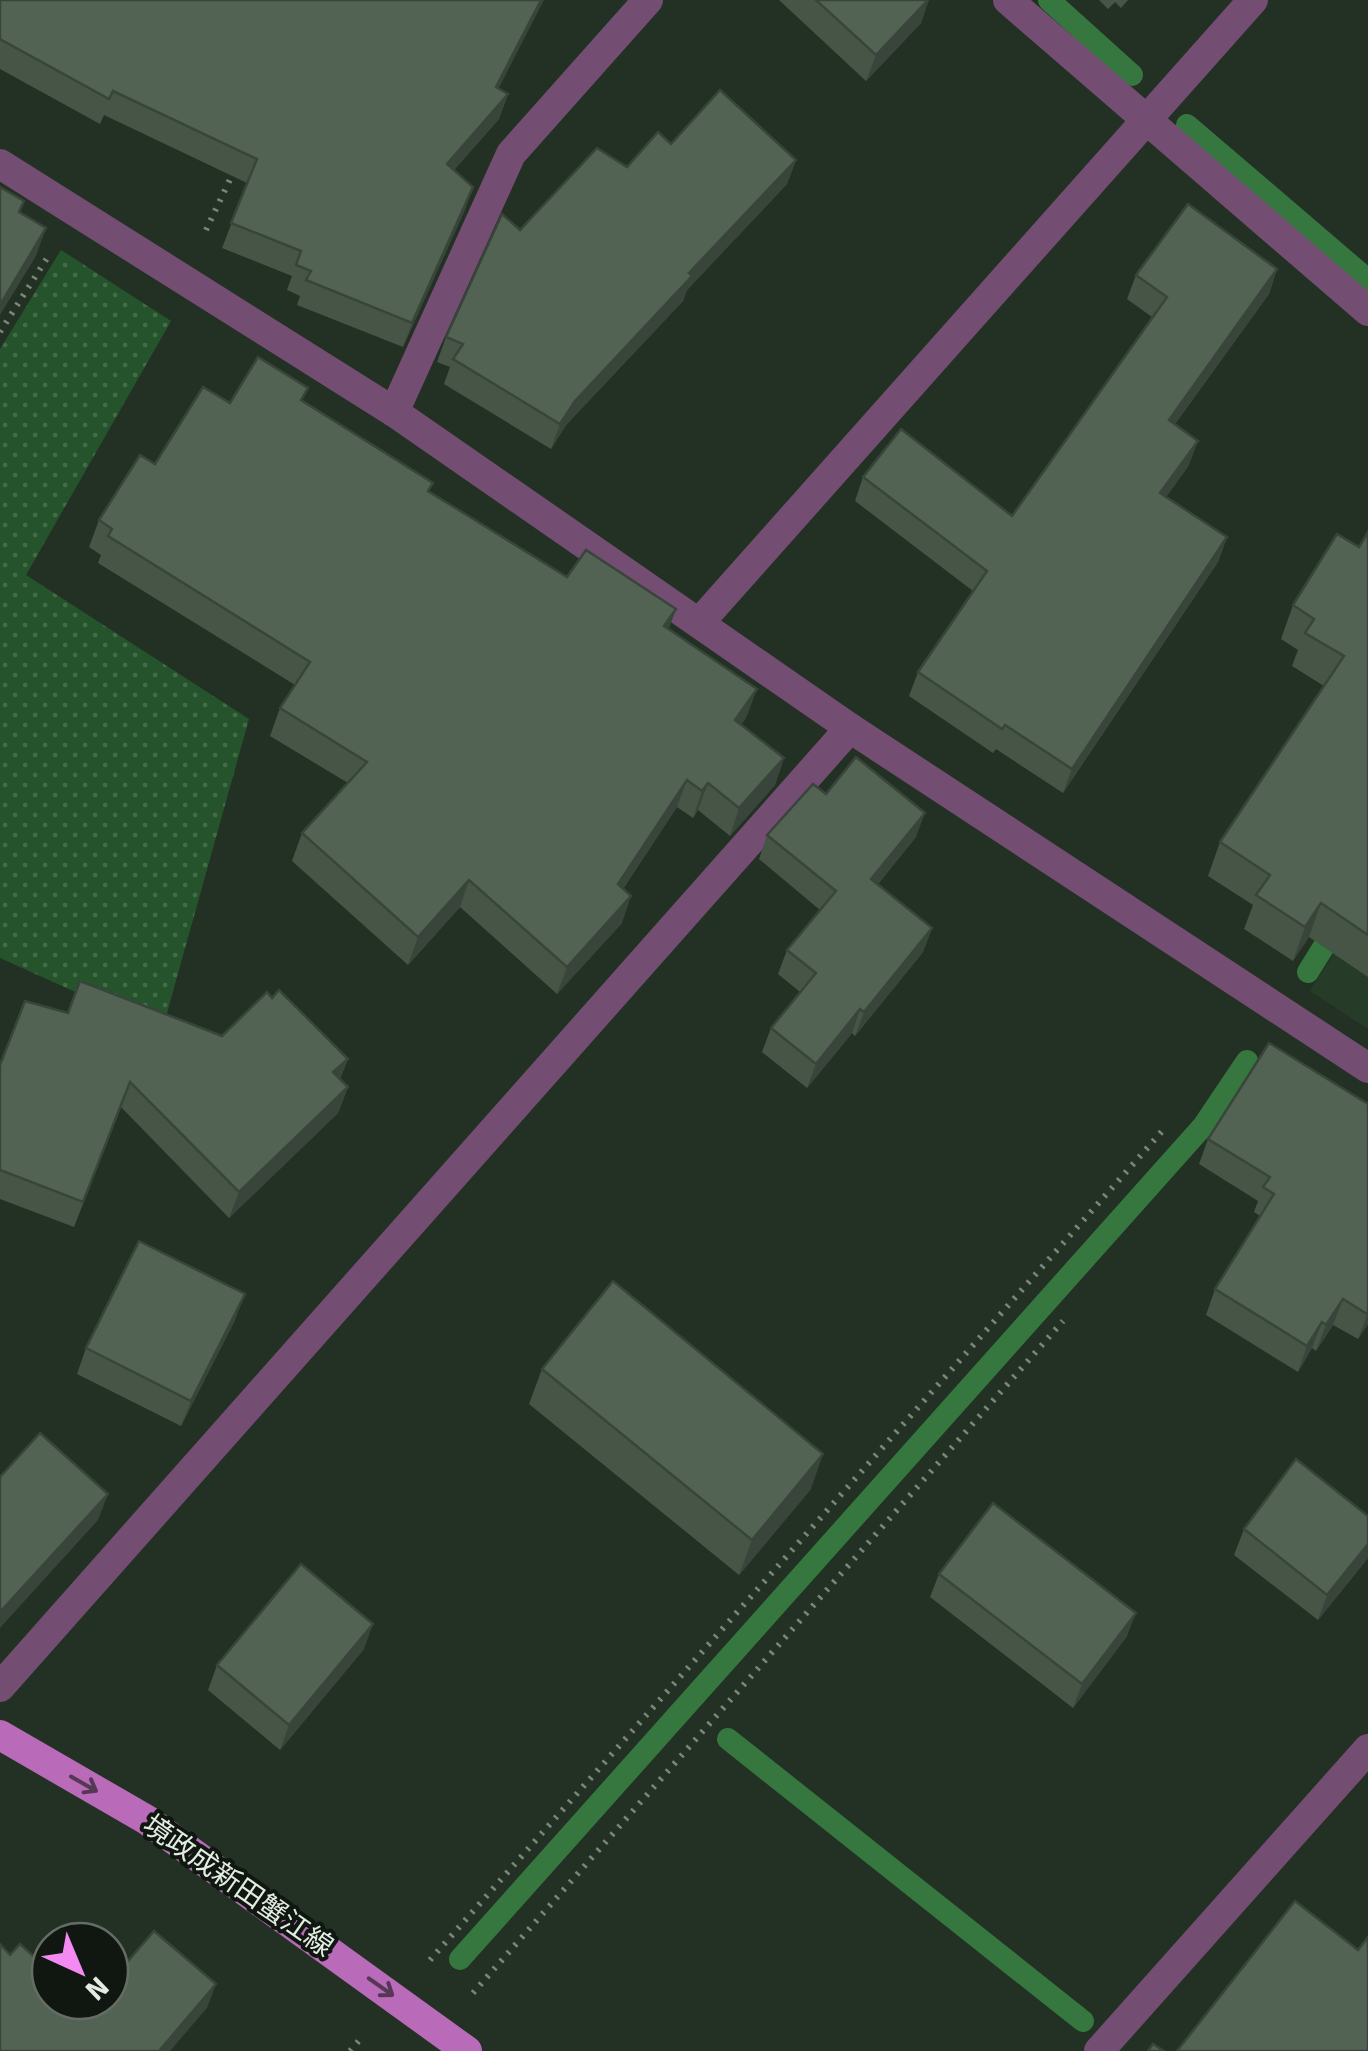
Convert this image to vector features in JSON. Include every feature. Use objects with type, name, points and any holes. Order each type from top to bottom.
[{"type":"main road","name":"境政成新田蟹江線","points":[[0,1735],[146,1820],[467,2051]]},
{"type":"street","points":[[394,412],[511,154],[648,0]]},
{"type":"street","points":[[1008,0],[1368,311]]},
{"type":"street","points":[[699,623],[1253,0]]},
{"type":"street","points":[[0,164],[394,412],[850,728],[1368,1068]]},
{"type":"street","points":[[0,1688],[850,728]]},
{"type":"street","points":[[1099,2051],[1368,1750]]},
{"type":"path","points":[[182,280],[238,162]]},
{"type":"path","points":[[0,332],[76,212]]},
{"type":"path","points":[[350,2051],[1164,1129]]},
{"type":"path","points":[[440,2030],[1062,1321]]},
{"type":"shaded area","points":[[1368,900],[1368,1029],[1310,991]]},
{"type":"green space","points":[[61,250],[171,321],[26,575],[249,719],[162,1031],[0,958],[0,349]]},
{"type":"building","points":[[0,0],[541,0],[496,87],[508,94],[447,164],[473,187],[412,323],[306,280],[311,271],[296,265],[301,251],[231,223],[257,159],[113,91],[109,99],[0,39]]},
{"type":"building","points":[[816,0],[928,0],[876,55]]},
{"type":"building","points":[[720,90],[796,160],[689,273],[692,276],[575,401],[560,424],[453,359],[463,344],[446,337],[502,214],[520,230],[597,148],[627,167],[658,132],[671,144]]},
{"type":"building","points":[[0,187],[24,201],[19,212],[46,228],[0,305]]},
{"type":"building","points":[[1188,204],[1277,269],[1169,420],[1198,441],[1160,493],[1227,537],[1072,769],[1005,725],[1002,729],[918,672],[987,571],[863,477],[901,429],[1012,516],[1167,297],[1136,275]]},
{"type":"building","points":[[258,357],[308,388],[301,400],[433,483],[428,491],[567,577],[586,550],[676,609],[664,626],[757,689],[735,720],[784,758],[739,808],[708,783],[702,791],[687,780],[618,884],[631,896],[567,967],[469,880],[418,937],[302,833],[367,762],[280,708],[310,662],[108,536],[112,529],[99,520],[140,455],[155,464],[203,387],[230,403]]},
{"type":"building","points":[[1368,532],[1368,935],[1321,903],[1305,927],[1256,895],[1270,875],[1220,842],[1344,656],[1305,633],[1314,619],[1293,605],[1337,534],[1359,547]]},
{"type":"building","points":[[856,757],[925,813],[871,879],[932,928],[816,1064],[771,1028],[816,973],[787,950],[836,891],[767,835],[813,784],[826,794]]},
{"type":"building","points":[[80,981],[222,1036],[267,992],[272,998],[279,990],[348,1059],[333,1072],[348,1087],[239,1192],[130,1082],[83,1202],[0,1170],[0,1065],[25,1001],[68,1013]]},
{"type":"building","points":[[1269,1043],[1368,1104],[1368,1313],[1343,1299],[1307,1346],[1215,1289],[1274,1194],[1263,1187],[1270,1177],[1208,1139]]},
{"type":"building","points":[[139,1241],[245,1294],[191,1401],[86,1348]]},
{"type":"building","points":[[613,1281],[823,1454],[752,1540],[542,1369]]},
{"type":"building","points":[[40,1433],[108,1494],[0,1612],[0,1477]]},
{"type":"building","points":[[1296,1459],[1368,1516],[1368,1544],[1327,1595],[1244,1529]]},
{"type":"building","points":[[993,1503],[1136,1613],[1082,1684],[939,1574]]},
{"type":"building","points":[[301,1564],[373,1624],[289,1725],[217,1665]]},
{"type":"building","points":[[1295,1901],[1358,1950],[1368,1937],[1368,2051],[1177,2051]]},
{"type":"building","points":[[154,1931],[216,1984],[159,2051],[0,2051],[0,1944],[10,1955],[20,1944],[30,1953],[30,2021],[130,2021],[130,1959]]},
{"type":"waterway","points":[[1049,0],[1132,75]]},
{"type":"waterway","points":[[1187,125],[1368,280]]},
{"type":"waterway","points":[[1308,972],[1368,875]]},
{"type":"waterway","points":[[460,1959],[1204,1125],[1247,1061]]},
{"type":"waterway","points":[[728,1739],[1083,2021]]}]
